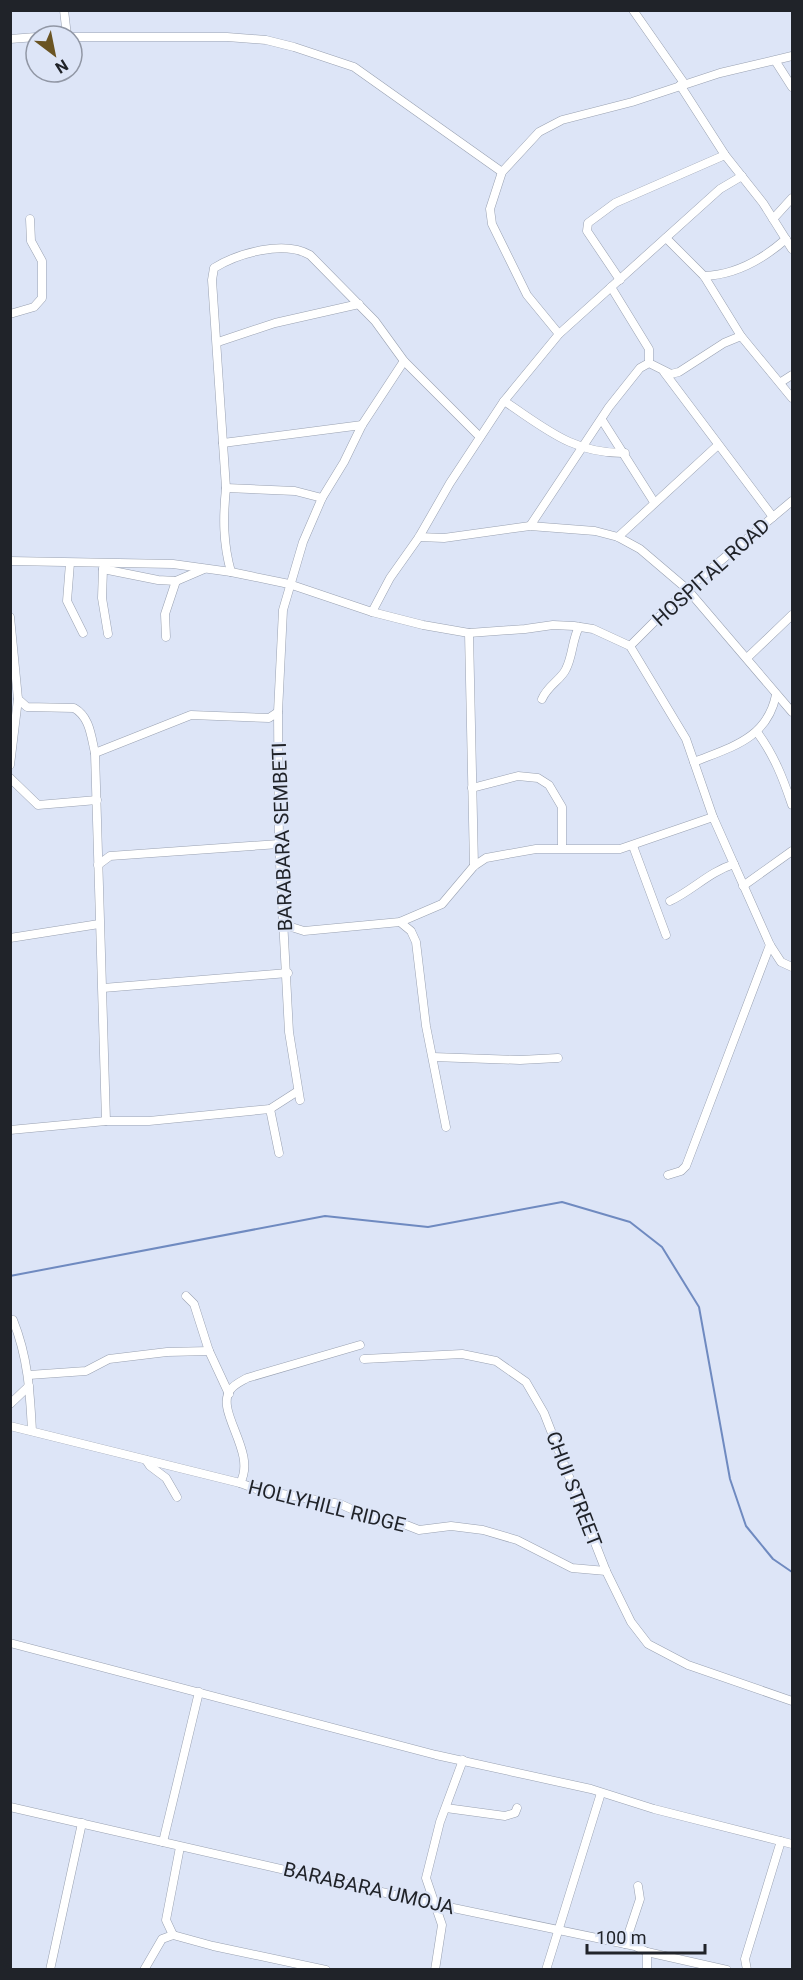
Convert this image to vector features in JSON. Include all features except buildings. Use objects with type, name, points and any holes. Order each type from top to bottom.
[{"type":"street","points":[[633,10],[725,155],[773,219],[792,249]]},
{"type":"street","points":[[84,37],[227,37],[266,40],[294,47],[354,67],[384,91],[502,172]]},
{"type":"street","points":[[559,334],[527,295],[492,224],[490,209],[502,172],[539,132],[562,120],[632,102],[682,84],[776,62],[792,56]]},
{"type":"street","points":[[776,62],[792,87]]},
{"type":"street","points":[[620,280],[587,231],[588,223],[615,204],[725,155]]},
{"type":"street","points":[[372,612],[390,578],[419,537],[504,401],[559,334],[720,189],[742,176]]},
{"type":"street","points":[[773,219],[792,198]]},
{"type":"street","points":[[10,314],[34,307],[42,298],[42,261],[31,241],[30,219]]},
{"type":"street","points":[[666,238],[704,276],[741,336],[792,398]]},
{"type":"street","points":[[704,276],[723,275],[743,269],[786,239]]},
{"type":"street","points":[[231,572],[224,548],[226,488],[218,342],[212,280],[214,268],[239,256],[300,249],[325,268],[388,335],[404,361],[480,437]]},
{"type":"street","points":[[611,287],[649,348],[649,363]]},
{"type":"street","points":[[218,342],[275,323],[359,304]]},
{"type":"street","points":[[649,363],[671,374],[679,372],[724,343],[741,336]]},
{"type":"street","name":"BARABARA SEMBETI","points":[[300,1100],[289,1032],[288,973],[279,844],[278,712],[283,610],[290,584],[322,498],[344,462],[362,425],[404,361]]},
{"type":"street","points":[[530,526],[580,448],[640,368],[649,363]]},
{"type":"street","points":[[662,369],[772,517]]},
{"type":"street","points":[[781,382],[792,375]]},
{"type":"street","points":[[504,401],[580,448],[602,453],[625,453]]},
{"type":"street","points":[[602,420],[654,502]]},
{"type":"street","points":[[223,443],[362,425]]},
{"type":"street","points":[[618,537],[718,445]]},
{"type":"street","points":[[226,488],[295,491],[322,498]]},
{"type":"street","name":"HOSPITAL ROAD","points":[[630,646],[687,589],[792,501]]},
{"type":"street","points":[[419,537],[444,538],[530,526],[595,531],[618,537],[640,549],[687,589],[792,712]]},
{"type":"street","points":[[10,561],[105,566],[173,564],[206,568],[290,584],[372,612],[469,633],[553,625],[579,627],[593,629],[630,646],[686,739],[713,817],[770,945],[781,962],[792,967]]},
{"type":"street","points":[[69,563],[67,601],[83,633]]},
{"type":"street","points":[[105,566],[158,580],[176,581],[206,568]]},
{"type":"street","points":[[105,566],[102,598],[108,634]]},
{"type":"street","points":[[166,637],[165,614],[176,581]]},
{"type":"street","points":[[747,658],[792,615]]},
{"type":"street","points":[[10,617],[18,699],[10,766],[12,778],[38,805],[96,800]]},
{"type":"street","points":[[542,699],[551,683],[567,668],[572,640],[579,627]]},
{"type":"street","points":[[469,633],[474,866]]},
{"type":"street","points":[[694,762],[740,743],[757,732],[766,722],[776,694]]},
{"type":"street","points":[[18,699],[27,707],[74,708],[80,711],[90,729],[95,753],[106,1121]]},
{"type":"street","points":[[95,753],[191,715],[269,718],[278,712]]},
{"type":"street","points":[[757,732],[771,751],[784,777],[792,805]]},
{"type":"street","points":[[472,788],[518,776],[538,778],[549,785],[562,807],[562,848]]},
{"type":"street","points":[[285,925],[304,931],[400,922],[442,904],[474,866],[486,858],[562,848],[599,850],[633,846],[713,817]]},
{"type":"street","points":[[98,865],[110,856],[279,844]]},
{"type":"street","points":[[633,846],[666,935]]},
{"type":"street","points":[[743,886],[792,851]]},
{"type":"street","points":[[670,901],[685,894],[702,878],[734,864]]},
{"type":"street","points":[[400,922],[411,931],[416,942],[426,1026],[446,1127]]},
{"type":"street","points":[[10,938],[99,924]]},
{"type":"street","points":[[668,1174],[681,1172],[686,1166],[770,945]]},
{"type":"street","points":[[103,988],[288,973]]},
{"type":"street","points":[[433,1057],[520,1060],[558,1058]]},
{"type":"street","points":[[10,1130],[106,1121],[149,1121],[270,1109],[298,1091]]},
{"type":"street","points":[[270,1109],[279,1153]]},
{"type":"street","points":[[186,1296],[194,1304],[209,1351],[229,1394],[230,1419],[246,1463],[240,1483]]},
{"type":"street","points":[[13,1320],[23,1344],[29,1375],[32,1431]]},
{"type":"street","points":[[229,1394],[247,1378],[360,1345]]},
{"type":"street","points":[[29,1375],[86,1371],[110,1359],[167,1352],[209,1351]]},
{"type":"street","name":"CHUI STREET","points":[[364,1359],[462,1354],[496,1360],[526,1382],[544,1413],[606,1571],[631,1622],[648,1644],[688,1665],[792,1701]]},
{"type":"street","points":[[10,1404],[29,1386]]},
{"type":"street","name":"HOLLYHILL RIDGE","points":[[10,1426],[240,1483],[259,1490],[340,1504],[381,1522],[396,1521],[419,1530],[451,1526],[483,1530],[517,1540],[572,1568],[606,1571]]},
{"type":"street","points":[[146,1460],[166,1478],[177,1497]]},
{"type":"street","points":[[10,1643],[463,1760],[601,1793],[792,1844]]},
{"type":"street","points":[[163,1842],[199,1692]]},
{"type":"street","points":[[435,1970],[442,1925],[426,1878],[446,1808],[463,1760]]},
{"type":"street","points":[[546,1970],[601,1793]]},
{"type":"street","name":"BARABARA UMOJA","points":[[10,1807],[74,1824],[81,1823],[434,1904],[625,1944],[647,1952],[727,1970]]},
{"type":"street","points":[[446,1808],[506,1816],[515,1813],[518,1808]]},
{"type":"street","points":[[50,1970],[81,1823]]},
{"type":"street","points":[[747,1970],[745,1959],[781,1841]]},
{"type":"street","points":[[145,1969],[155,1948],[170,1933],[168,1899],[180,1847]]},
{"type":"street","points":[[625,1944],[640,1899],[638,1886]]},
{"type":"street","points":[[170,1933],[213,1946],[326,1970]]},
{"type":"street","points":[[647,1952],[647,1970]]},
{"type":"waterway","points":[[10,1276],[325,1216],[428,1227],[562,1202],[630,1222],[662,1247],[699,1307],[730,1479],[746,1526],[773,1559],[792,1572]]}]
